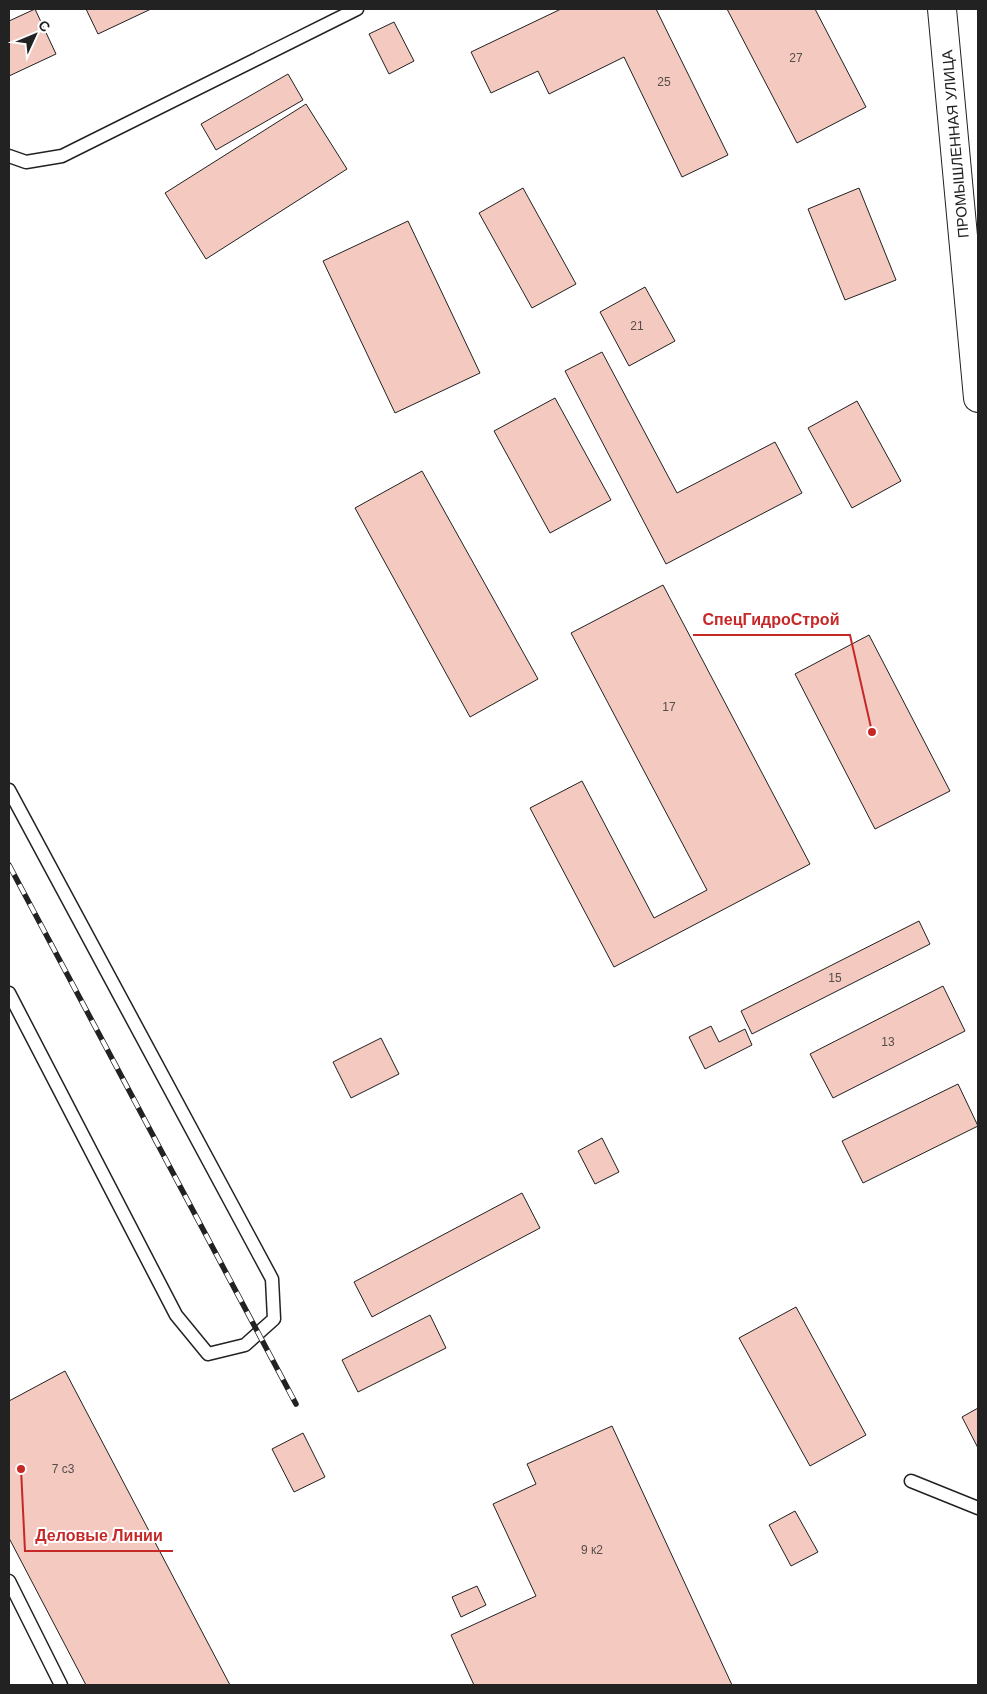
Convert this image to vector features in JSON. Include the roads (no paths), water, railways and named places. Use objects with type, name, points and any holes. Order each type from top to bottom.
[{"type":"street","name":"ПРОМЫШЛЕННАЯ УЛИЦА","points":[[942,9],[978,398]]},
{"type":"lane","points":[[9,156],[26,162],[62,156],[357,9]]},
{"type":"lane","points":[[9,790],[272,1279],[274,1319],[245,1345],[208,1354],[176,1315],[9,993]]},
{"type":"lane","points":[[911,1481],[978,1508]]},
{"type":"lane","points":[[9,1581],[61,1685]]},
{"type":"railway","points":[[9,865],[296,1404]]},
{"type":"place","name":"СпецГидроСтрой","points":[[872,732]]},
{"type":"place","name":"Деловые Линии","points":[[21,1469]]}]
